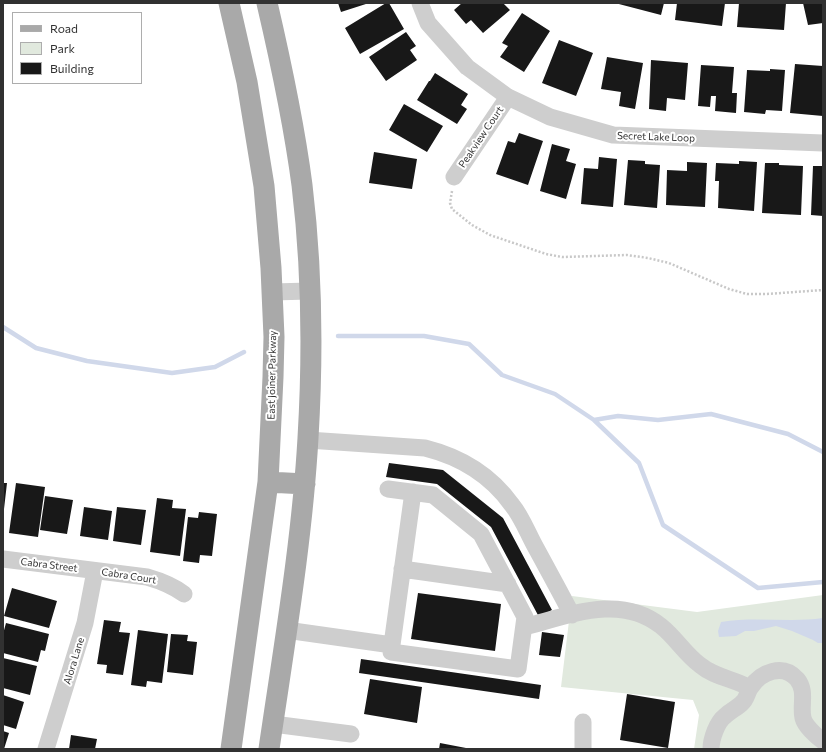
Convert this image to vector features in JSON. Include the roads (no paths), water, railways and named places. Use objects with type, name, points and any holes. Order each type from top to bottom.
[{"type":"main road","name":"East Joiner Parkway","points":[[229,3],[247,82],[260,156],[268,221],[272,292],[274,377],[268,482],[231,749]]},
{"type":"main road","points":[[267,3],[284,76],[302,184],[310,291],[311,365],[305,484],[269,749]]},
{"type":"main road","points":[[268,482],[305,484]]},
{"type":"street","name":"Secret Lake Loop","points":[[420,3],[428,23],[468,67],[508,97],[550,117],[613,135],[823,143]]},
{"type":"street","name":"Peakview Court","points":[[454,177],[508,97]]},
{"type":"street","points":[[272,292],[310,291]]},
{"type":"street","points":[[308,440],[425,448],[442,452],[460,459],[477,469],[491,481],[513,505],[572,615]]},
{"type":"street","points":[[388,489],[413,492],[432,495],[481,534],[525,617],[518,669],[391,652],[413,492]]},
{"type":"street","name":"Cabra Street","points":[[3,559],[95,571]]},
{"type":"street","points":[[402,569],[508,584]]},
{"type":"street","name":"Cabra Court","points":[[95,571],[147,577],[173,586],[184,594]]},
{"type":"street","name":"Alora Lane","points":[[46,749],[85,623],[95,571]]},
{"type":"street","points":[[524,628],[590,610],[606,608],[636,612],[648,617],[671,634],[700,666],[714,674],[738,682],[750,688]]},
{"type":"street","points":[[286,630],[392,645]]},
{"type":"street","points":[[711,749],[717,726],[724,716],[744,703],[750,688],[760,677],[767,672],[780,670],[791,674],[798,680],[804,698],[803,719],[810,729],[823,741]]},
{"type":"street","points":[[583,722],[583,749]]},
{"type":"street","points":[[273,724],[350,734]]},
{"type":"water","points":[[823,618],[823,643],[818,643],[792,631],[776,626],[754,631],[745,631],[736,636],[719,637],[718,631],[721,622],[734,620],[798,620]]},
{"type":"waterway","points":[[3,327],[36,348],[87,361],[172,373],[215,367],[244,352]]},
{"type":"waterway","points":[[338,336],[424,336],[469,344],[502,375],[555,394],[594,420],[618,416],[658,420],[711,414],[788,434],[823,452]]},
{"type":"waterway","points":[[594,420],[639,463],[663,525],[758,588],[823,582]]}]
